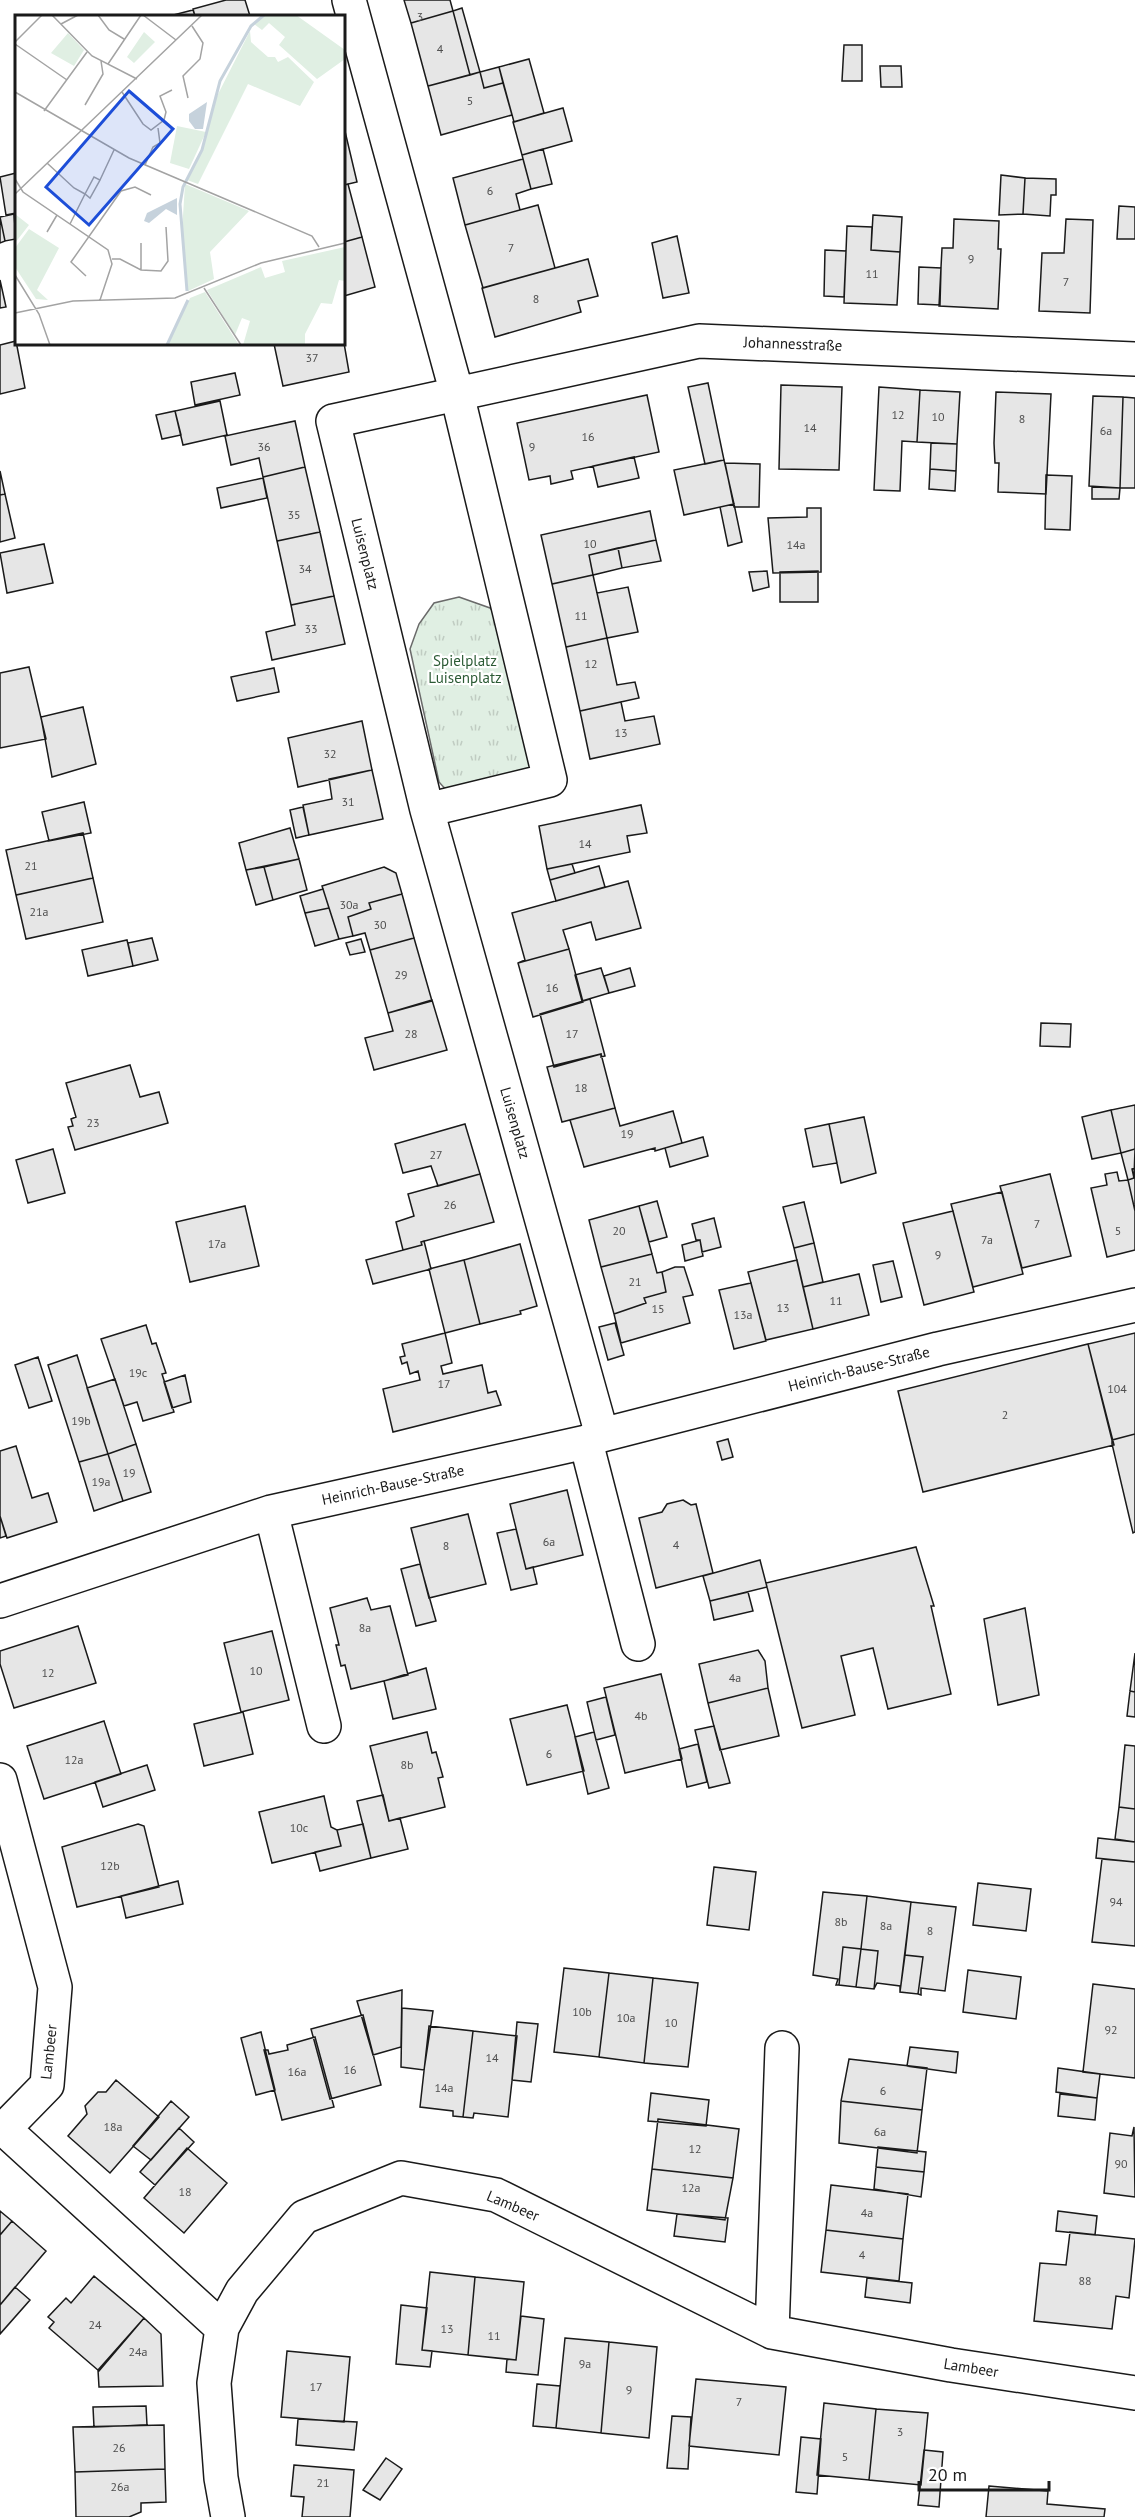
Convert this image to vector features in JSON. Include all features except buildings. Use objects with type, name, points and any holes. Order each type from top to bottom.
[{"type":"street","points":[[349,0],[457,394],[550,780],[427,810]]},
{"type":"street","name":"Johannesstraße","points":[[457,394],[699,341],[1135,359]]},
{"type":"street","name":"Luisenplatz","points":[[457,394],[333,422],[427,810],[594,1439]]},
{"type":"street","name":"Heinrich-Bause-Straße","points":[[0,1601],[271,1512],[594,1439],[938,1349],[1135,1305]]},
{"type":"street","points":[[594,1439],[638,1644]]},
{"type":"street","points":[[271,1512],[324,1726]]},
{"type":"street","name":"Lambeer","points":[[0,1780],[55,1987],[47,2085],[4,2129],[222,2328]]},
{"type":"street","points":[[772,2332],[782,2048]]},
{"type":"street","name":"Lambeer","points":[[228,2517],[221,2478],[214,2383],[222,2328],[242,2290],[304,2217],[401,2178],[496,2195],[772,2332],[951,2365],[1135,2393]]},
{"type":"green space","name":"Spielplatz Luisenplatz","points":[[459,597],[490,608],[507,626],[535,771],[447,791],[439,782],[410,649],[419,624],[434,603]]}]
